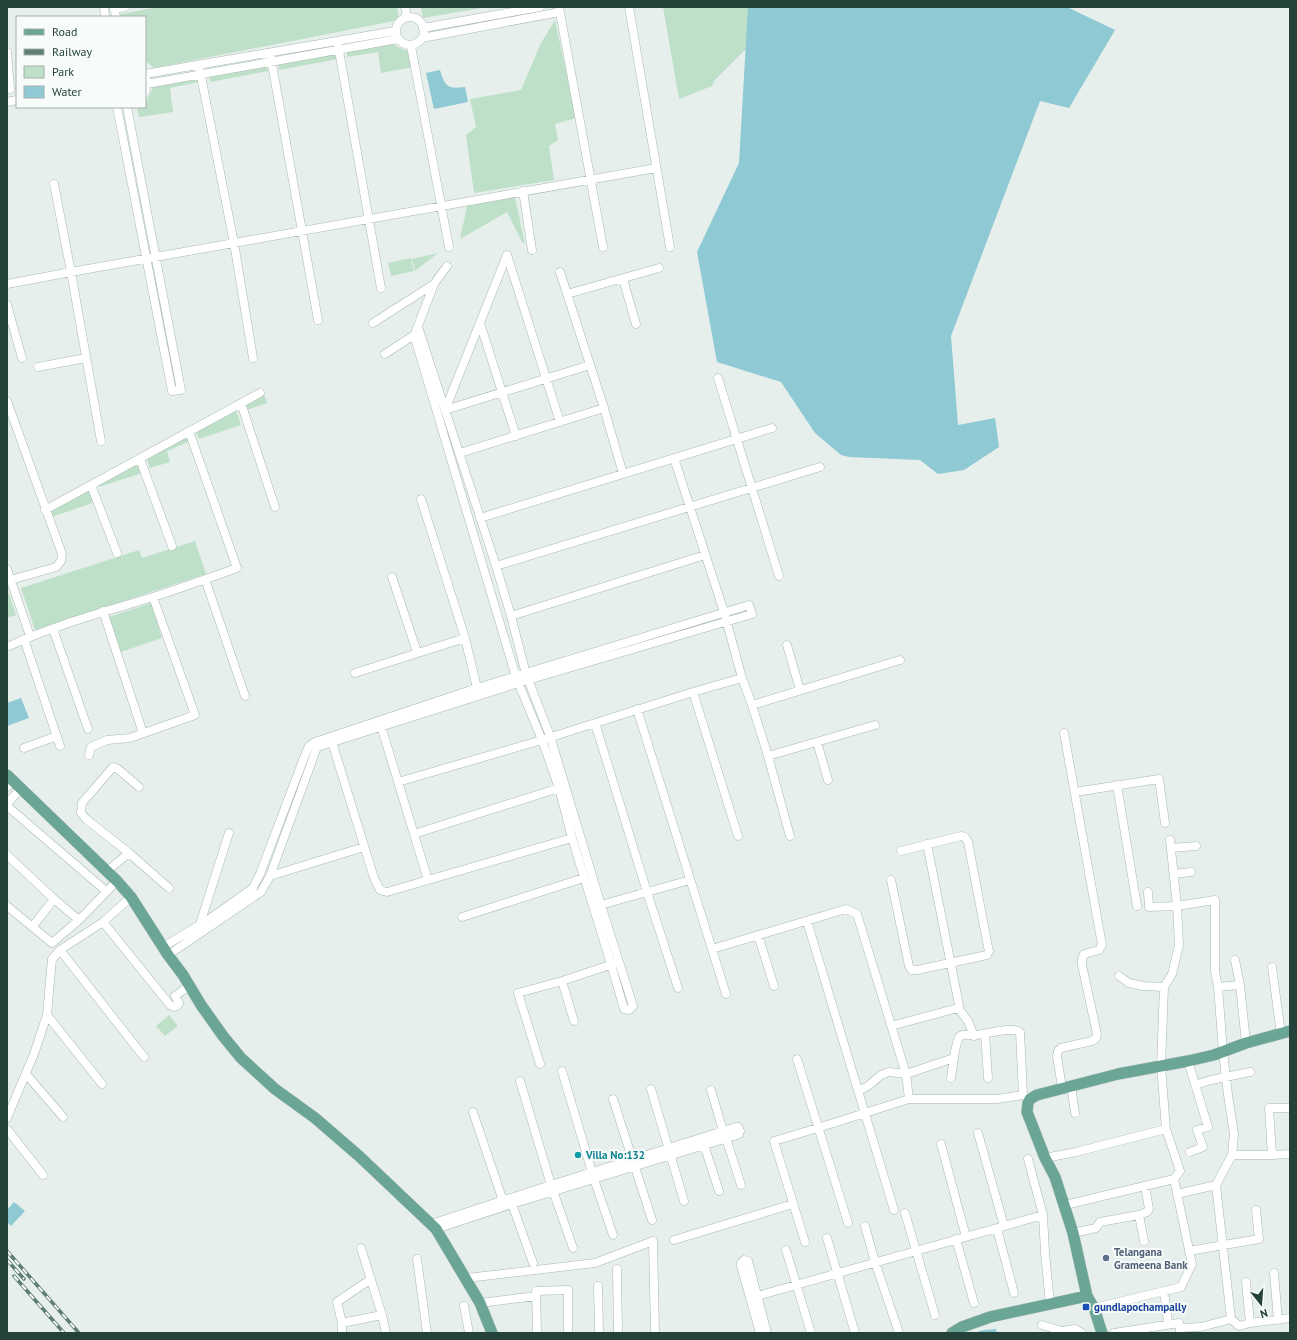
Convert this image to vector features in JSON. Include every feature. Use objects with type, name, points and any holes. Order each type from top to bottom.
[{"type":"main road","points":[[12,783],[107,871],[131,897],[165,951],[183,975],[201,1005],[241,1058],[275,1089],[315,1118],[359,1156],[433,1227],[467,1278],[480,1303],[492,1333]]},
{"type":"main road","points":[[1102,1333],[1094,1308],[1087,1296],[1065,1205],[1055,1176],[1045,1158],[1027,1112],[1027,1097],[1118,1074],[1188,1061],[1223,1052],[1246,1043],[1286,1032]]},
{"type":"main road","points":[[952,1333],[962,1327],[990,1318],[1087,1296]]},
{"type":"street","points":[[115,11],[125,7]]},
{"type":"street","points":[[405,7],[407,17]]},
{"type":"street","points":[[424,28],[540,7]]},
{"type":"street","points":[[629,7],[670,246]]},
{"type":"street","points":[[422,38],[424,28],[417,19],[407,17],[401,20],[397,25],[396,35],[403,44],[410,46],[417,43],[422,38],[559,9],[603,247]]},
{"type":"street","points":[[146,74],[200,69],[396,35]]},
{"type":"street","points":[[339,45],[381,288]]},
{"type":"street","points":[[410,46],[449,246]]},
{"type":"street","points":[[7,52],[11,88]]},
{"type":"street","points":[[271,57],[318,320]]},
{"type":"street","points":[[146,88],[200,69]]},
{"type":"street","points":[[200,69],[234,243],[254,358]]},
{"type":"street","points":[[117,108],[172,391],[181,390],[127,108]]},
{"type":"street","points":[[7,284],[656,168]]},
{"type":"street","points":[[54,184],[101,441]]},
{"type":"street","points":[[523,191],[532,250]]},
{"type":"street","points":[[445,410],[508,255],[560,422]]},
{"type":"street","points":[[384,354],[414,336],[434,284],[447,266]]},
{"type":"street","points":[[567,294],[659,268]]},
{"type":"street","points":[[560,272],[604,408],[623,474]]},
{"type":"street","points":[[622,279],[636,324]]},
{"type":"street","points":[[373,323],[434,284]]},
{"type":"street","points":[[7,305],[22,358]]},
{"type":"street","points":[[480,323],[516,436]]},
{"type":"street","points":[[418,327],[496,566],[527,677],[550,736],[597,906],[615,963],[633,1006],[629,1010],[624,1009],[615,963]]},
{"type":"street","points":[[414,336],[517,680],[542,740],[559,788],[584,878],[597,906]]},
{"type":"street","points":[[38,367],[86,358]]},
{"type":"street","points":[[445,410],[590,365]]},
{"type":"street","points":[[718,378],[779,576]]},
{"type":"street","points":[[45,510],[260,393]]},
{"type":"street","points":[[7,401],[62,554],[62,561],[56,567],[9,581]]},
{"type":"street","points":[[241,403],[275,507]]},
{"type":"street","points":[[460,453],[604,408]]},
{"type":"street","points":[[480,518],[772,428]]},
{"type":"street","points":[[7,647],[27,637],[103,611],[153,597],[237,568],[190,431]]},
{"type":"street","points":[[674,458],[724,612],[742,678],[768,756],[790,836]]},
{"type":"street","points":[[140,459],[172,546]]},
{"type":"street","points":[[496,566],[820,467]]},
{"type":"street","points":[[91,485],[117,553]]},
{"type":"street","points":[[421,499],[465,638],[477,688]]},
{"type":"street","points":[[511,616],[705,555]]},
{"type":"street","points":[[7,569],[9,581],[60,746]]},
{"type":"street","points":[[392,577],[416,652]]},
{"type":"street","points":[[205,579],[245,696]]},
{"type":"street","points":[[88,755],[91,747],[107,740],[130,738],[195,715],[153,597]]},
{"type":"street","points":[[165,951],[261,892],[270,876],[317,747],[517,680],[752,614],[749,605],[724,612],[527,677]]},
{"type":"street","points":[[103,611],[143,733]]},
{"type":"street","points":[[53,629],[88,729]]},
{"type":"street","points":[[355,673],[416,652],[465,638]]},
{"type":"street","points":[[787,645],[800,690]]},
{"type":"street","points":[[752,706],[900,660]]},
{"type":"street","points":[[398,782],[542,740],[550,736],[637,709],[742,678]]},
{"type":"street","points":[[165,951],[200,924],[253,888],[260,874],[309,746],[315,742],[477,688],[517,680]]},
{"type":"street","points":[[693,692],[738,836]]},
{"type":"street","points":[[637,709],[726,994]]},
{"type":"street","points":[[595,723],[646,892],[678,988]]},
{"type":"street","points":[[768,756],[875,725]]},
{"type":"street","points":[[381,726],[428,880]]},
{"type":"street","points":[[1064,733],[1102,945],[1099,950],[1084,954],[1082,959],[1082,966],[1097,1034],[1096,1038],[1092,1041],[1061,1048],[1058,1051],[1057,1056],[1075,1113]]},
{"type":"street","points":[[24,748],[57,736]]},
{"type":"street","points":[[332,742],[374,878],[380,890],[387,892],[572,838]]},
{"type":"street","points":[[817,742],[828,780]]},
{"type":"street","points":[[139,787],[118,769],[113,767],[82,803],[80,813],[169,888]]},
{"type":"street","points":[[1075,792],[1159,779],[1165,823]]},
{"type":"street","points":[[12,783],[7,805],[106,891]]},
{"type":"street","points":[[1117,785],[1137,906]]},
{"type":"street","points":[[414,834],[559,788]]},
{"type":"street","points":[[200,924],[229,833]]},
{"type":"street","points":[[891,880],[909,966],[912,970],[951,964],[987,955],[989,951],[969,850],[965,837],[961,836],[901,851]]},
{"type":"street","points":[[927,844],[959,1005],[958,1008],[968,1021],[974,1036]]},
{"type":"street","points":[[1065,1205],[1174,1179],[1180,1171],[1166,1129],[1161,1066],[1164,987],[1172,974],[1179,945],[1177,906],[1170,844],[1196,846]]},
{"type":"street","points":[[270,876],[364,847]]},
{"type":"street","points":[[107,871],[129,853]]},
{"type":"street","points":[[7,855],[79,920]]},
{"type":"street","points":[[1174,874],[1191,872]]},
{"type":"street","points":[[462,917],[584,878]]},
{"type":"street","points":[[597,906],[690,880]]},
{"type":"street","points":[[7,906],[52,943],[79,920],[117,881]]},
{"type":"street","points":[[1148,892],[1149,906],[1177,906],[1215,900],[1215,971],[1218,987],[1223,1052],[1234,1134],[1232,1156],[1216,1185],[1224,1244],[1231,1319],[1240,1330],[1250,1323],[1290,1318]]},
{"type":"street","points":[[7,1118],[26,1074],[47,1016],[51,962],[54,956],[60,950],[103,922],[131,897]]},
{"type":"street","points":[[33,926],[54,899]]},
{"type":"street","points":[[712,949],[846,909],[857,914],[906,1074],[909,1099]]},
{"type":"street","points":[[807,921],[894,1210]]},
{"type":"street","points":[[103,922],[170,1006],[178,1006],[179,1002],[175,996],[189,986]]},
{"type":"street","points":[[758,935],[774,986]]},
{"type":"street","points":[[60,950],[144,1057]]},
{"type":"street","points":[[1235,960],[1240,985],[1246,1043]]},
{"type":"street","points":[[540,1064],[518,993],[562,981],[615,963]]},
{"type":"street","points":[[1272,967],[1286,1032]]},
{"type":"street","points":[[1119,976],[1130,983],[1143,986],[1164,987]]},
{"type":"street","points":[[562,981],[574,1021]]},
{"type":"street","points":[[1218,987],[1240,985]]},
{"type":"street","points":[[891,1026],[958,1008]]},
{"type":"street","points":[[47,1016],[102,1084]]},
{"type":"street","points":[[805,1242],[774,1141],[909,1099],[997,1099],[1027,1097],[1020,1032],[1014,1029],[974,1036],[963,1035],[960,1037],[954,1058],[951,1078]]},
{"type":"street","points":[[985,1034],[988,1078]]},
{"type":"street","points":[[858,1091],[868,1086],[881,1075],[889,1072],[906,1074],[954,1058]]},
{"type":"street","points":[[797,1059],[848,1223]]},
{"type":"street","points":[[1188,1061],[1208,1127],[1197,1130],[1203,1147],[1190,1152]]},
{"type":"street","points":[[562,1071],[593,1175],[613,1235]]},
{"type":"street","points":[[1195,1085],[1250,1072]]},
{"type":"street","points":[[26,1074],[63,1117]]},
{"type":"street","points":[[520,1081],[573,1248]]},
{"type":"street","points":[[651,1088],[684,1201]]},
{"type":"street","points":[[711,1090],[740,1185]]},
{"type":"street","points":[[613,1100],[652,1220]]},
{"type":"street","points":[[1272,1155],[1268,1108],[1290,1108]]},
{"type":"street","points":[[474,1112],[502,1201]]},
{"type":"street","points":[[7,1129],[43,1175]]},
{"type":"street","points":[[1045,1158],[1076,1152],[1166,1129]]},
{"type":"street","points":[[978,1133],[1001,1227],[1014,1293]]},
{"type":"street","points":[[433,1227],[512,1204],[553,1188],[724,1135]]},
{"type":"street","points":[[669,1152],[704,1145],[724,1135]]},
{"type":"street","points":[[941,1144],[966,1237]]},
{"type":"street","points":[[704,1145],[719,1191]]},
{"type":"street","points":[[1232,1156],[1290,1154]]},
{"type":"street","points":[[1028,1159],[1043,1215],[1050,1304]]},
{"type":"street","points":[[1094,1308],[1181,1287],[1192,1264],[1174,1179]]},
{"type":"street","points":[[1177,1194],[1216,1185]]},
{"type":"street","points":[[1073,1233],[1096,1228],[1100,1222],[1139,1215],[1149,1210],[1145,1186]]},
{"type":"street","points":[[433,1227],[502,1201],[553,1188]]},
{"type":"street","points":[[512,1204],[533,1263]]},
{"type":"street","points":[[674,1240],[793,1204]]},
{"type":"street","points":[[1189,1251],[1260,1239],[1256,1210]]},
{"type":"street","points":[[905,1214],[915,1251],[936,1315]]},
{"type":"street","points":[[754,1297],[1043,1215]]},
{"type":"street","points":[[1139,1215],[1144,1241]]},
{"type":"street","points":[[865,1226],[875,1262],[899,1333]]},
{"type":"street","points":[[827,1238],[855,1333]]},
{"type":"street","points":[[956,1239],[974,1302]]},
{"type":"street","points":[[467,1278],[595,1263],[653,1241],[654,1333]]},
{"type":"street","points":[[361,1248],[382,1315],[386,1333]]},
{"type":"street","points":[[786,1250],[811,1333]]},
{"type":"street","points":[[417,1260],[427,1333]]},
{"type":"street","points":[[617,1270],[618,1333]]},
{"type":"street","points":[[1274,1273],[1278,1320]]},
{"type":"street","points":[[342,1333],[342,1323],[337,1302],[371,1279]]},
{"type":"street","points":[[1246,1282],[1250,1323]]},
{"type":"street","points":[[598,1286],[599,1333]]},
{"type":"street","points":[[537,1333],[536,1291],[568,1290],[568,1333]]},
{"type":"street","points":[[1164,1291],[1168,1324]]},
{"type":"street","points":[[480,1303],[536,1296]]},
{"type":"street","points":[[754,1297],[760,1333]]},
{"type":"street","points":[[754,1297],[767,1333]]},
{"type":"street","points":[[464,1306],[469,1333]]},
{"type":"street","points":[[342,1323],[382,1315]]},
{"type":"street","points":[[1114,1333],[1179,1323],[1180,1330],[1201,1327],[1231,1319]]},
{"type":"street","points":[[1042,1325],[1062,1331],[1075,1329],[1082,1333]]},
{"type":"green space","points":[[159,7],[397,7],[399,20],[154,68],[146,62],[146,16],[120,16],[120,14]]},
{"type":"green space","points":[[421,7],[488,7],[423,18]]},
{"type":"green space","points":[[663,7],[750,7],[752,43],[715,80],[712,86],[679,99]]},
{"type":"green space","points":[[555,20],[576,118],[555,124],[558,140],[549,146],[554,180],[474,193],[466,135],[476,127],[470,99],[521,90],[541,43]]},
{"type":"green space","points":[[392,43],[408,51],[413,67],[381,73],[378,52],[347,57],[347,51]]},
{"type":"green space","points":[[336,52],[338,59],[279,70],[278,63]]},
{"type":"green space","points":[[267,64],[268,71],[210,82],[209,75]]},
{"type":"green space","points":[[198,76],[199,82],[170,88],[173,112],[139,117],[137,109],[146,108],[147,99],[155,84]]},
{"type":"green space","points":[[514,193],[525,244],[522,242],[507,212],[460,239],[468,202]]},
{"type":"green space","points":[[438,253],[415,271],[412,259]]},
{"type":"green space","points":[[411,258],[414,271],[391,276],[388,263]]},
{"type":"green space","points":[[264,394],[267,403],[247,410],[244,405]]},
{"type":"green space","points":[[236,410],[241,425],[199,439],[195,430]]},
{"type":"green space","points":[[186,437],[188,442],[167,451],[170,462],[150,468],[147,459]]},
{"type":"green space","points":[[138,462],[142,473],[99,487],[98,484]]},
{"type":"green space","points":[[89,490],[95,502],[52,517],[50,512]]},
{"type":"green space","points":[[195,541],[206,574],[35,630],[21,588],[139,550],[142,558]]},
{"type":"green space","points":[[7,593],[9,594],[16,615],[7,618]]},
{"type":"green space","points":[[151,603],[162,638],[121,652],[109,617]]},
{"type":"green space","points":[[169,1015],[178,1026],[165,1036],[156,1026]]},
{"type":"water","points":[[748,7],[1067,7],[1115,30],[1069,108],[1040,101],[951,336],[958,425],[995,418],[999,447],[964,470],[938,474],[920,460],[849,457],[841,455],[815,433],[781,382],[717,362],[697,252],[739,163]]},
{"type":"water","points":[[440,70],[448,86],[455,88],[465,87],[468,102],[434,109],[426,73]]},
{"type":"water","points":[[21,698],[29,718],[7,726],[7,703]]},
{"type":"water","points":[[14,1202],[25,1211],[11,1226],[7,1222],[7,1210]]},
{"type":"water","points":[[996,1329],[997,1333],[973,1333],[984,1330]]},
{"type":"railway","points":[[7,1251],[79,1333]]},
{"type":"railway","points":[[7,1260],[24,1279]]},
{"type":"railway","points":[[14,1276],[64,1333]]},
{"type":"place","name":"Villa No:132","points":[[578,1155]]},
{"type":"place","name":"Telangana Grameena Bank","points":[[1106,1258]]},
{"type":"place","name":"gundlapochampally","points":[[1086,1307]]}]
